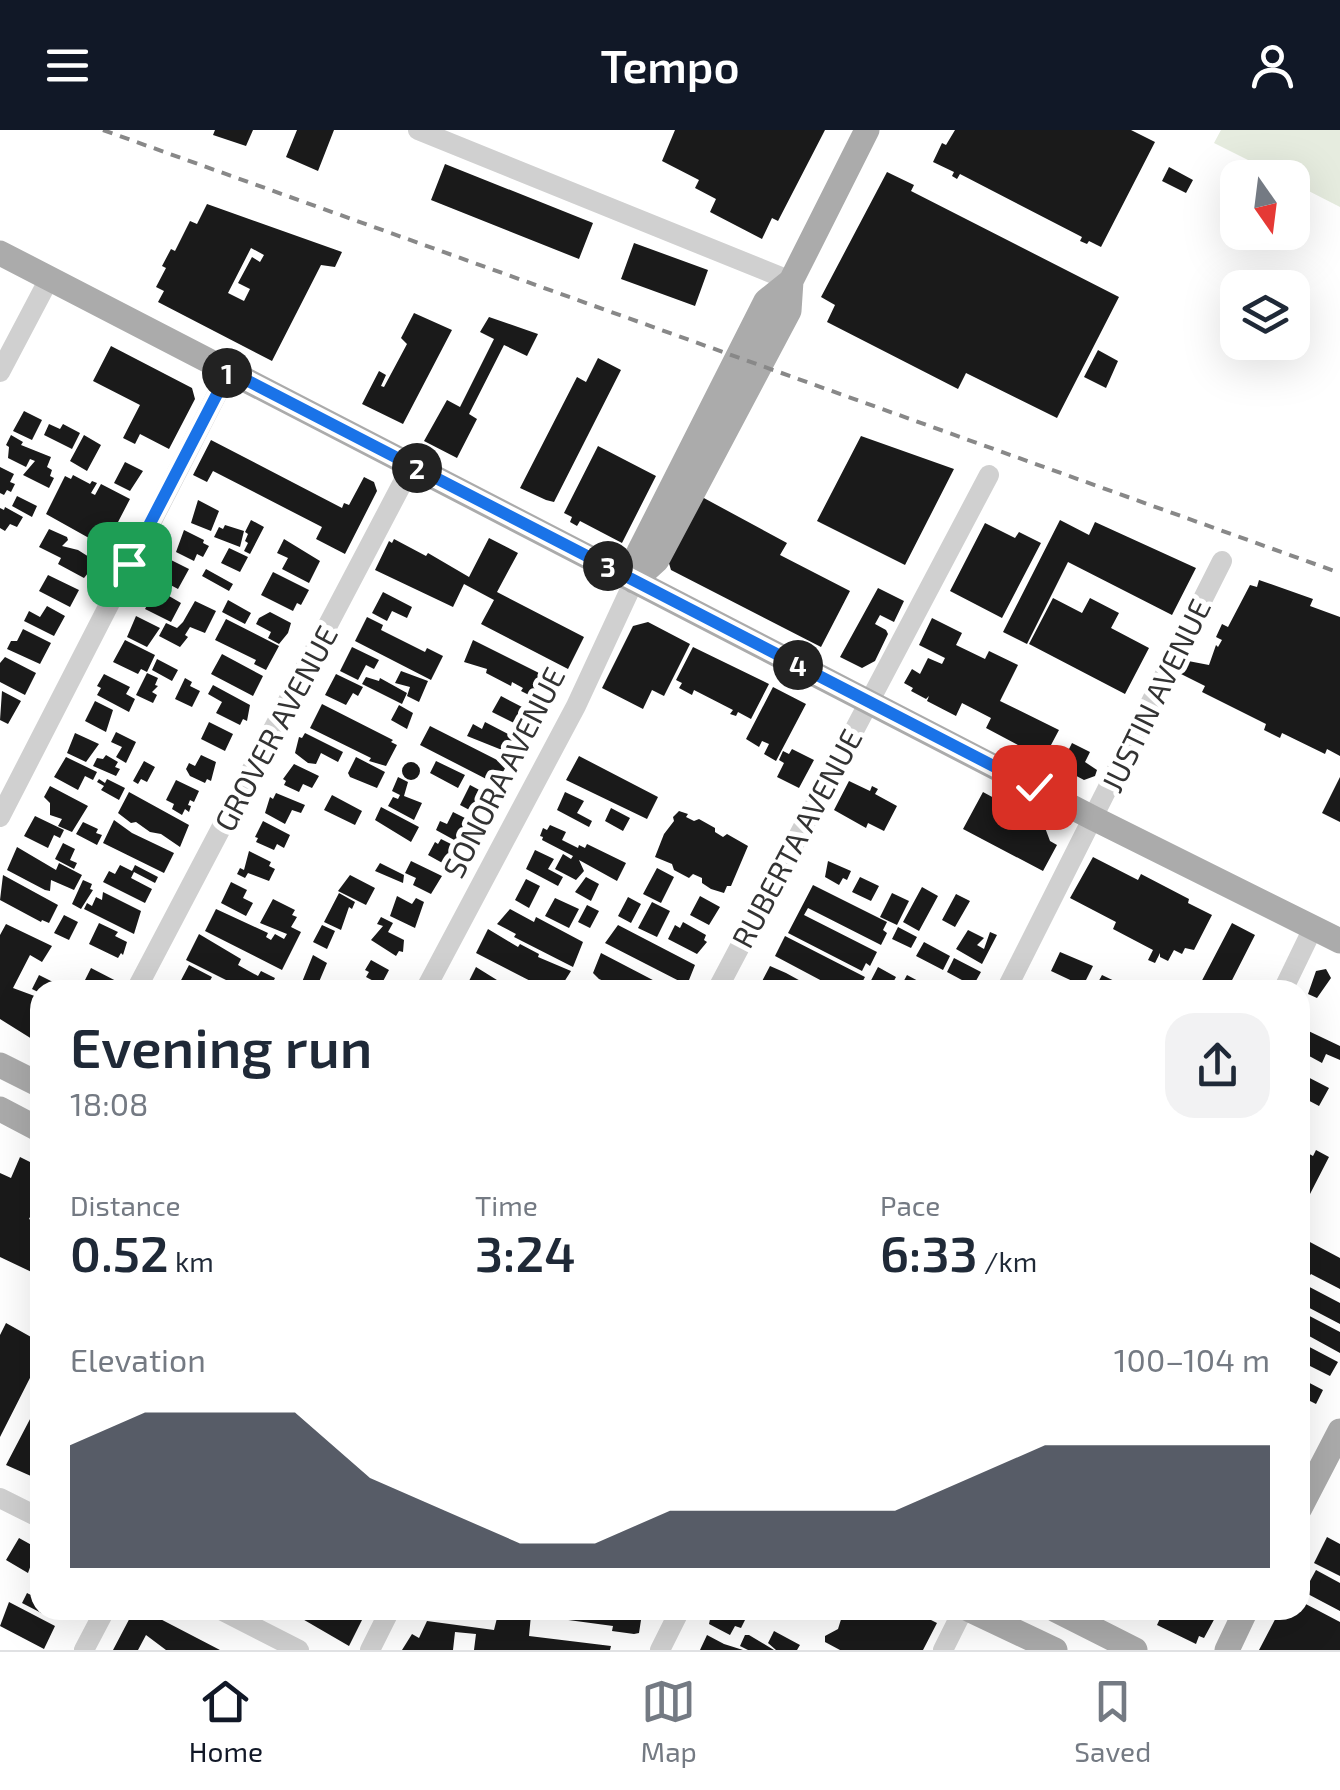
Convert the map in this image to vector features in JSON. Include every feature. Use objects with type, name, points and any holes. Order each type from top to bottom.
[{"type":"main road","name":"SONORA AVENUE","points":[[634,581],[657,560],[789,311],[791,281],[867,130]]},
{"type":"main road","points":[[0,254],[1340,941]]},
{"type":"main road","name":"SONORA AVENUE","points":[[634,581],[639,552],[766,302],[791,281]]},
{"type":"main road","points":[[683,508],[677,497],[723,413],[719,395]]},
{"type":"main road","points":[[0,1066],[30,1080]]},
{"type":"main road","points":[[0,1109],[30,1125]]},
{"type":"main road","points":[[1310,1489],[1340,1431]]},
{"type":"main road","points":[[989,1620],[1055,1650]]},
{"type":"main road","points":[[1076,1620],[1135,1650]]},
{"type":"main road","points":[[1227,1650],[1241,1620]]},
{"type":"street","points":[[418,130],[791,281]]},
{"type":"street","points":[[0,372],[49,278]]},
{"type":"street","points":[[0,816],[229,371]]},
{"type":"street","name":"GROVER AVENUE","points":[[141,980],[412,465]]},
{"type":"street","name":"RUBERTA AVENUE","points":[[722,980],[989,475]]},
{"type":"street","name":"JUSTIN AVENUE","points":[[1011,980],[1222,560]]},
{"type":"street","name":"SONORA AVENUE","points":[[431,980],[576,706],[634,581]]},
{"type":"street","points":[[1288,980],[1313,928]]},
{"type":"street","points":[[0,1498],[30,1513]]},
{"type":"street","points":[[84,1650],[100,1620]]},
{"type":"street","points":[[241,1620],[300,1650]]},
{"type":"street","points":[[370,1650],[385,1620]]},
{"type":"street","points":[[660,1650],[675,1620]]},
{"type":"street","points":[[942,1650],[961,1620]]},
{"type":"shaded area","points":[[1221,130],[1340,130],[1340,207],[1310,192],[1310,160],[1248,160],[1214,143]]},
{"type":"building","points":[[215,130],[253,130],[246,146],[213,135]]},
{"type":"building","points":[[297,130],[334,130],[318,171],[286,157]]},
{"type":"building","points":[[675,130],[825,130],[778,221],[772,218],[762,239],[710,212],[716,199],[695,188],[699,180],[662,161]]},
{"type":"building","points":[[955,130],[1131,130],[1155,142],[1101,247],[1080,241],[1082,237],[960,174],[957,179],[952,176],[954,172],[933,162],[942,143],[946,145]]},
{"type":"building","points":[[445,164],[593,223],[579,259],[431,200]]},
{"type":"building","points":[[1169,167],[1193,180],[1186,193],[1162,181]]},
{"type":"building","points":[[887,172],[914,185],[911,191],[1119,297],[1057,418],[966,373],[958,389],[827,322],[835,305],[821,297]]},
{"type":"building","points":[[207,204],[342,252],[335,267],[321,265],[272,361],[158,302],[164,291],[156,287],[166,268],[162,266],[171,249],[175,251],[190,221],[197,224]],"holes":[[[251,248],[264,255],[260,262],[252,257],[238,283],[250,289],[244,301],[228,293]]]},
{"type":"building","points":[[634,243],[708,270],[695,306],[621,279]]},
{"type":"building","points":[[414,313],[452,330],[403,424],[362,404],[379,371],[386,375],[381,386],[384,387],[407,344],[401,338]]},
{"type":"building","points":[[489,317],[538,334],[527,356],[504,345],[469,414],[477,419],[457,458],[424,441],[447,400],[460,407],[494,339],[480,332]]},
{"type":"building","points":[[111,346],[192,388],[195,399],[169,449],[140,434],[135,444],[123,438],[140,405],[93,381]]},
{"type":"building","points":[[1098,350],[1118,361],[1106,388],[1084,377]]},
{"type":"building","points":[[598,358],[621,370],[554,502],[520,488],[577,377],[586,382]]},
{"type":"building","points":[[24,411],[42,420],[32,440],[13,431]]},
{"type":"building","points":[[49,424],[60,429],[63,424],[80,433],[72,449],[44,435]]},
{"type":"building","points":[[11,435],[23,442],[21,445],[51,457],[47,467],[54,478],[49,488],[23,475],[35,461],[30,459],[26,467],[8,458],[6,445]]},
{"type":"building","points":[[84,435],[101,445],[87,471],[70,461]]},
{"type":"building","points":[[861,436],[954,469],[905,565],[817,521]]},
{"type":"building","points":[[211,440],[342,508],[344,503],[349,505],[364,477],[374,482],[377,491],[345,554],[316,539],[322,527],[213,471],[207,482],[193,475]]},
{"type":"building","points":[[598,446],[656,476],[622,543],[580,521],[577,526],[564,513]]},
{"type":"building","points":[[125,462],[143,471],[130,491],[114,483]]},
{"type":"building","points":[[0,467],[14,474],[10,482],[15,484],[4,495],[0,493]]},
{"type":"building","points":[[73,475],[90,484],[97,483],[91,493],[95,495],[101,484],[130,499],[105,547],[46,514],[65,476],[71,479]]},
{"type":"building","points":[[17,496],[37,506],[32,517],[12,506]]},
{"type":"building","points":[[702,497],[787,543],[780,555],[850,591],[821,647],[671,570],[668,560]]},
{"type":"building","points":[[198,500],[219,511],[211,531],[191,523]]},
{"type":"building","points":[[0,508],[23,517],[17,527],[10,524],[5,531],[0,528]]},
{"type":"building","points":[[251,520],[264,527],[250,554],[244,551],[248,543],[245,532]]},
{"type":"building","points":[[1060,520],[1089,535],[1095,522],[1196,568],[1172,615],[1068,562],[1027,644],[1003,632]]},
{"type":"building","points":[[985,523],[1015,538],[1019,532],[1041,543],[1002,618],[950,591]]},
{"type":"building","points":[[225,525],[244,531],[240,547],[214,537],[219,527],[223,529]]},
{"type":"building","points":[[49,529],[67,537],[62,546],[78,550],[97,562],[84,578],[58,564],[61,558],[39,547]]},
{"type":"building","points":[[184,530],[209,546],[203,557],[197,554],[194,561],[176,552]]},
{"type":"building","points":[[489,538],[518,553],[497,592],[584,637],[568,669],[481,624],[494,600],[464,584],[453,607],[375,570],[389,541],[394,539],[469,577]]},
{"type":"building","points":[[284,539],[320,561],[309,583],[282,569],[288,558],[277,553]]},
{"type":"building","points":[[229,548],[248,557],[240,572],[221,563]]},
{"type":"building","points":[[169,559],[189,569],[178,589],[161,580]]},
{"type":"building","points":[[206,569],[233,584],[229,591],[202,576]]},
{"type":"building","points":[[273,572],[309,590],[293,611],[261,595]]},
{"type":"building","points":[[48,575],[79,590],[70,607],[39,591]]},
{"type":"building","points":[[1259,580],[1313,599],[1310,606],[1340,617],[1340,756],[1264,730],[1266,724],[1202,692],[1205,686],[1177,672],[1183,660],[1209,665],[1216,645],[1222,640],[1216,637],[1222,624],[1228,627],[1250,585],[1257,587]]},
{"type":"building","points":[[150,585],[181,603],[171,622],[145,609],[149,602],[143,599]]},
{"type":"building","points":[[878,588],[904,601],[894,622],[880,615],[875,624],[888,634],[875,661],[862,668],[840,657]]},
{"type":"building","points":[[383,592],[412,607],[407,618],[392,611],[387,621],[372,613]]},
{"type":"building","points":[[1053,598],[1082,613],[1090,598],[1119,613],[1111,628],[1149,648],[1125,694],[1029,644]]},
{"type":"building","points":[[228,600],[251,613],[245,624],[222,612]]},
{"type":"building","points":[[195,601],[216,611],[205,633],[190,627],[180,647],[159,636],[166,623],[177,628]]},
{"type":"building","points":[[47,606],[65,616],[54,636],[24,621],[29,611],[40,617]]},
{"type":"building","points":[[270,612],[291,623],[279,644],[268,638],[271,632],[256,624]]},
{"type":"building","points":[[136,616],[160,628],[147,647],[127,637]]},
{"type":"building","points":[[367,617],[383,625],[381,630],[425,652],[427,648],[443,656],[431,680],[355,641]]},
{"type":"building","points":[[932,618],[962,633],[956,645],[985,659],[989,651],[1018,665],[1000,701],[1059,730],[1051,745],[1067,753],[1072,743],[1090,752],[1085,762],[1097,770],[1095,776],[1084,780],[986,728],[991,718],[962,703],[956,716],[927,701],[929,696],[926,699],[911,691],[913,688],[904,683],[912,669],[920,674],[928,658],[942,664],[945,658],[919,645]]},
{"type":"building","points":[[226,619],[279,646],[266,670],[254,664],[256,660],[215,640]]},
{"type":"building","points":[[648,622],[690,644],[664,696],[652,690],[643,709],[602,688],[633,626]]},
{"type":"building","points":[[23,629],[51,643],[40,664],[7,649]]},
{"type":"building","points":[[125,640],[155,655],[147,672],[141,669],[138,674],[113,662]]},
{"type":"building","points":[[473,640],[545,676],[535,698],[512,682],[511,686],[486,673],[487,669],[464,662]]},
{"type":"building","points":[[352,647],[379,660],[374,669],[366,665],[358,680],[340,671]]},
{"type":"building","points":[[693,647],[769,684],[751,719],[738,712],[736,716],[730,714],[733,710],[694,690],[692,695],[679,688],[682,683],[676,680]]},
{"type":"building","points":[[222,654],[263,676],[253,696],[211,674]]},
{"type":"building","points":[[5,657],[36,673],[25,695],[0,682],[0,663]]},
{"type":"building","points":[[157,659],[178,670],[172,681],[152,670]]},
{"type":"building","points":[[401,671],[428,681],[419,702],[407,696],[410,687],[395,683]]},
{"type":"building","points":[[147,673],[158,678],[158,686],[152,692],[157,695],[153,703],[136,695]]},
{"type":"building","points":[[104,674],[130,687],[126,694],[135,699],[129,712],[97,695]]},
{"type":"building","points":[[336,674],[363,687],[358,696],[353,693],[346,705],[325,695]]},
{"type":"building","points":[[366,677],[379,681],[380,678],[407,693],[402,704],[362,684]]},
{"type":"building","points":[[185,678],[200,691],[192,707],[175,699]]},
{"type":"building","points":[[213,685],[250,705],[247,721],[243,719],[240,725],[216,713],[222,702],[208,694]]},
{"type":"building","points":[[773,687],[806,704],[776,761],[764,754],[769,744],[762,741],[759,747],[746,739]]},
{"type":"building","points":[[2,691],[21,701],[8,724],[0,720]]},
{"type":"building","points":[[501,696],[524,708],[522,721],[518,719],[516,724],[492,712]]},
{"type":"building","points":[[95,701],[113,710],[106,732],[85,721]]},
{"type":"building","points":[[322,704],[393,740],[397,745],[386,766],[369,761],[371,758],[310,728]]},
{"type":"building","points":[[399,705],[413,713],[407,729],[391,720]]},
{"type":"building","points":[[209,722],[233,734],[225,751],[201,739]]},
{"type":"building","points":[[485,722],[514,737],[507,752],[467,736],[473,724],[482,729]]},
{"type":"building","points":[[430,726],[507,765],[496,784],[420,745]]},
{"type":"building","points":[[116,732],[136,742],[126,763],[116,757],[122,747],[111,742]]},
{"type":"building","points":[[75,733],[99,744],[86,762],[67,753]]},
{"type":"building","points":[[305,733],[343,752],[338,762],[321,753],[316,764],[308,763],[295,753],[299,737]]},
{"type":"building","points":[[792,749],[814,760],[799,788],[777,777],[784,763],[779,760],[783,751],[789,754]]},
{"type":"building","points":[[106,755],[118,762],[116,776],[93,766],[97,758]]},
{"type":"building","points":[[201,755],[216,762],[211,781],[207,779],[205,783],[190,776],[186,769],[189,763],[195,766]]},
{"type":"building","points":[[579,756],[658,797],[647,819],[566,780]]},
{"type":"building","points":[[66,757],[97,772],[93,780],[85,776],[78,790],[54,777]]},
{"type":"building","points":[[356,757],[385,772],[377,788],[350,777],[348,773]]},
{"type":"building","points":[[144,761],[155,767],[147,782],[141,779],[138,784],[133,781]]},
{"type":"building","points":[[436,761],[465,775],[458,788],[430,773]]},
{"type":"building","points":[[411,762],[418,764],[418,778],[411,780],[404,778],[402,771],[404,764]]},
{"type":"building","points":[[294,764],[319,776],[312,788],[303,784],[299,792],[284,785],[283,779]]},
{"type":"building","points":[[398,777],[408,782],[404,796],[422,803],[414,820],[388,806],[393,797],[398,799],[400,795],[392,791]]},
{"type":"building","points":[[1340,777],[1340,822],[1322,813]]},
{"type":"building","points":[[99,779],[125,788],[119,800],[101,790],[104,786],[97,782]]},
{"type":"building","points":[[176,780],[199,791],[194,802],[190,800],[189,812],[185,809],[182,815],[166,800]]},
{"type":"building","points":[[849,781],[870,791],[872,786],[878,789],[875,794],[897,806],[884,831],[868,823],[866,828],[834,810]]},
{"type":"building","points":[[470,785],[485,793],[475,813],[460,805]]},
{"type":"building","points":[[50,786],[88,806],[72,832],[58,826],[62,819],[50,815],[50,803],[44,797]]},
{"type":"building","points":[[129,792],[189,825],[180,847],[118,813]]},
{"type":"building","points":[[565,792],[584,801],[577,813],[592,821],[589,827],[557,810]]},
{"type":"building","points":[[983,792],[1044,825],[1050,841],[1057,845],[1043,871],[963,829]]},
{"type":"building","points":[[276,793],[305,805],[301,813],[292,810],[285,824],[265,813],[270,797],[273,799]]},
{"type":"building","points":[[332,795],[362,811],[355,825],[324,810]]},
{"type":"building","points":[[381,807],[419,827],[411,842],[375,820]]},
{"type":"building","points":[[611,808],[630,818],[623,831],[605,821]]},
{"type":"building","points":[[679,811],[715,828],[723,837],[727,834],[748,846],[731,886],[724,893],[702,883],[702,878],[693,874],[689,878],[655,857]]},
{"type":"building","points":[[453,812],[467,819],[456,841],[436,830],[440,821],[447,824]]},
{"type":"building","points":[[35,816],[64,830],[60,838],[54,835],[48,848],[24,836]]},
{"type":"building","points":[[114,820],[174,853],[164,873],[103,843]]},
{"type":"building","points":[[263,821],[290,835],[284,848],[277,844],[274,850],[256,842]]},
{"type":"building","points":[[83,822],[102,835],[97,845],[76,834]]},
{"type":"building","points":[[550,825],[566,832],[562,840],[578,848],[587,844],[626,863],[617,881],[579,860],[584,871],[576,880],[555,869],[563,854],[571,859],[573,856],[542,840],[543,828],[547,830]]},
{"type":"building","points":[[441,839],[457,847],[446,865],[428,855]]},
{"type":"building","points":[[63,843],[75,849],[70,860],[77,863],[74,869],[55,859]]},
{"type":"building","points":[[17,847],[56,870],[59,863],[82,875],[74,890],[51,880],[50,891],[45,890],[7,870]]},
{"type":"building","points":[[535,850],[554,859],[548,869],[563,877],[558,886],[526,869]]},
{"type":"building","points":[[249,851],[271,862],[269,866],[275,869],[269,881],[248,873],[245,878],[237,874],[240,868],[244,870]]},
{"type":"building","points":[[1093,857],[1138,880],[1141,874],[1212,915],[1194,950],[1185,948],[1182,954],[1174,950],[1168,961],[1160,953],[1155,963],[1148,960],[1153,950],[1113,929],[1116,922],[1070,898]]},
{"type":"building","points":[[411,861],[442,876],[431,894],[413,885],[416,878],[405,873]]},
{"type":"building","points":[[828,861],[851,871],[847,880],[843,878],[839,885],[825,877]]},
{"type":"building","points":[[380,863],[404,875],[403,883],[375,871]]},
{"type":"building","points":[[120,865],[132,871],[135,865],[158,877],[155,883],[134,872],[131,878],[152,889],[145,903],[103,882],[109,871],[115,874]]},
{"type":"building","points":[[657,868],[674,877],[661,903],[643,894]]},
{"type":"building","points":[[3,875],[58,905],[49,923],[0,900]]},
{"type":"building","points":[[350,875],[375,888],[366,905],[338,891]]},
{"type":"building","points":[[586,877],[599,884],[591,901],[575,892]]},
{"type":"building","points":[[860,877],[879,886],[871,901],[852,892]]},
{"type":"building","points":[[526,879],[540,886],[529,908],[515,900]]},
{"type":"building","points":[[83,880],[92,884],[93,890],[81,909],[72,904]]},
{"type":"building","points":[[231,882],[247,890],[243,898],[253,903],[246,916],[221,903]]},
{"type":"building","points":[[813,885],[887,922],[881,945],[808,908],[804,915],[877,952],[870,966],[866,963],[862,971],[788,933]]},
{"type":"building","points":[[922,887],[938,896],[919,931],[903,922]]},
{"type":"building","points":[[103,892],[141,911],[134,934],[84,909],[87,903],[92,906],[96,897],[102,900]]},
{"type":"building","points":[[339,893],[355,902],[352,909],[349,907],[341,930],[324,922]]},
{"type":"building","points":[[892,893],[909,901],[897,925],[880,917]]},
{"type":"building","points":[[956,894],[970,901],[955,927],[942,920]]},
{"type":"building","points":[[397,896],[412,904],[416,898],[424,902],[415,928],[390,916]]},
{"type":"building","points":[[700,896],[720,907],[709,925],[690,915]]},
{"type":"building","points":[[628,897],[641,904],[631,923],[618,916]]},
{"type":"building","points":[[555,898],[579,909],[569,928],[545,916]]},
{"type":"building","points":[[273,899],[295,910],[292,915],[297,917],[291,927],[301,932],[282,970],[205,931],[216,909],[268,933],[266,937],[271,940],[275,934],[284,939],[287,934],[260,923]]},
{"type":"building","points":[[652,902],[670,911],[657,937],[638,928]]},
{"type":"building","points":[[587,905],[599,911],[590,928],[578,922]]},
{"type":"building","points":[[510,909],[534,922],[536,917],[583,942],[573,967],[497,924]]},
{"type":"building","points":[[64,915],[78,922],[69,940],[54,933]]},
{"type":"building","points":[[381,917],[393,923],[388,932],[404,940],[403,952],[396,956],[371,940],[383,926],[377,924]]},
{"type":"building","points":[[683,922],[706,935],[707,942],[697,954],[668,939],[675,925],[680,928]]},
{"type":"building","points":[[99,923],[118,932],[115,936],[127,942],[123,955],[118,958],[89,944]]},
{"type":"building","points":[[1232,923],[1255,935],[1232,980],[1202,980]]},
{"type":"building","points":[[6,924],[52,946],[42,962],[30,955],[13,988],[30,994],[30,1038],[0,1019],[0,935]]},
{"type":"building","points":[[322,925],[335,931],[327,949],[313,942]]},
{"type":"building","points":[[618,925],[695,965],[689,980],[677,980],[605,943]]},
{"type":"building","points":[[898,927],[917,937],[911,948],[892,939]]},
{"type":"building","points":[[488,929],[571,971],[565,980],[529,980],[476,953]]},
{"type":"building","points":[[968,930],[984,938],[977,945],[984,949],[990,932],[997,935],[982,964],[956,949]]},
{"type":"building","points":[[199,934],[241,959],[238,965],[258,976],[261,971],[275,978],[226,980],[186,960]]},
{"type":"building","points":[[785,936],[865,977],[820,980],[775,956]]},
{"type":"building","points":[[924,942],[950,956],[943,970],[916,956]]},
{"type":"building","points":[[1060,952],[1093,966],[1086,980],[1070,980],[1051,971]]},
{"type":"building","points":[[601,953],[653,980],[601,980],[593,973]]},
{"type":"building","points":[[313,955],[327,963],[320,980],[303,980]]},
{"type":"building","points":[[954,958],[981,972],[976,980],[962,980],[947,972]]},
{"type":"building","points":[[371,960],[389,970],[384,980],[372,980],[366,977],[369,972],[365,970]]},
{"type":"building","points":[[189,965],[212,977],[210,980],[181,980]]},
{"type":"building","points":[[770,966],[799,980],[763,980]]},
{"type":"building","points":[[476,967],[497,980],[470,980]]},
{"type":"building","points":[[878,967],[896,977],[894,980],[871,980]]},
{"type":"building","points":[[91,968],[114,980],[85,980]]},
{"type":"building","points":[[1326,969],[1331,978],[1317,998],[1310,995],[1316,971]]},
{"type":"building","points":[[1310,1032],[1340,1046],[1340,1060],[1326,1054],[1322,1063],[1310,1056]]},
{"type":"building","points":[[1310,1078],[1329,1088],[1319,1106],[1310,1101]]},
{"type":"building","points":[[1316,1150],[1329,1157],[1310,1194],[1310,1154],[1313,1156]]},
{"type":"building","points":[[20,1157],[30,1162],[30,1271],[0,1257],[0,1173],[11,1178]]},
{"type":"building","points":[[1310,1242],[1340,1258],[1340,1289],[1311,1274]]},
{"type":"building","points":[[1310,1287],[1340,1303],[1340,1324],[1310,1308]]},
{"type":"building","points":[[1310,1316],[1340,1332],[1340,1353],[1310,1336]]},
{"type":"building","points":[[6,1323],[30,1336],[30,1378],[0,1437],[0,1335]]},
{"type":"building","points":[[1310,1347],[1338,1362],[1330,1376],[1310,1366]]},
{"type":"building","points":[[1310,1383],[1323,1390],[1316,1404],[1310,1401]]},
{"type":"building","points":[[30,1419],[30,1476],[6,1465]]},
{"type":"building","points":[[1327,1537],[1340,1544],[1340,1576],[1314,1563]]},
{"type":"building","points":[[19,1538],[30,1544],[28,1573],[6,1560]]},
{"type":"building","points":[[1316,1570],[1340,1583],[1340,1611],[1310,1595],[1310,1581]]},
{"type":"building","points":[[27,1593],[30,1594],[30,1607],[22,1603]]},
{"type":"building","points":[[9,1602],[30,1613],[30,1620],[44,1620],[55,1626],[44,1649],[0,1626]]},
{"type":"building","points":[[1310,1606],[1340,1622],[1340,1650],[1259,1650],[1275,1620],[1310,1620]]},
{"type":"building","points":[[129,1620],[162,1620],[220,1650],[166,1650],[146,1635],[138,1650],[113,1650]]},
{"type":"building","points":[[304,1620],[362,1620],[349,1646]]},
{"type":"building","points":[[496,1620],[531,1620],[529,1636],[611,1646],[610,1650],[474,1650],[476,1634],[455,1632],[453,1650],[402,1650],[412,1634],[419,1638],[427,1621],[494,1630]]},
{"type":"building","points":[[568,1620],[641,1620],[639,1633],[612,1631],[613,1626]]},
{"type":"building","points":[[710,1620],[745,1620],[730,1635],[709,1624]]},
{"type":"building","points":[[841,1620],[937,1623],[923,1650],[840,1650],[825,1642],[825,1636],[838,1629]]},
{"type":"building","points":[[1159,1620],[1214,1620],[1196,1644],[1157,1625]]},
{"type":"building","points":[[774,1631],[800,1645],[797,1650],[776,1650],[768,1643]]},
{"type":"building","points":[[707,1635],[724,1644],[743,1650],[700,1650]]},
{"type":"building","points":[[745,1635],[774,1650],[748,1650],[740,1646]]},
{"type":"railway","points":[[103,130],[1340,573]]},
{"type":"route","points":[[129,564],[229,371],[1034,787]]}]
